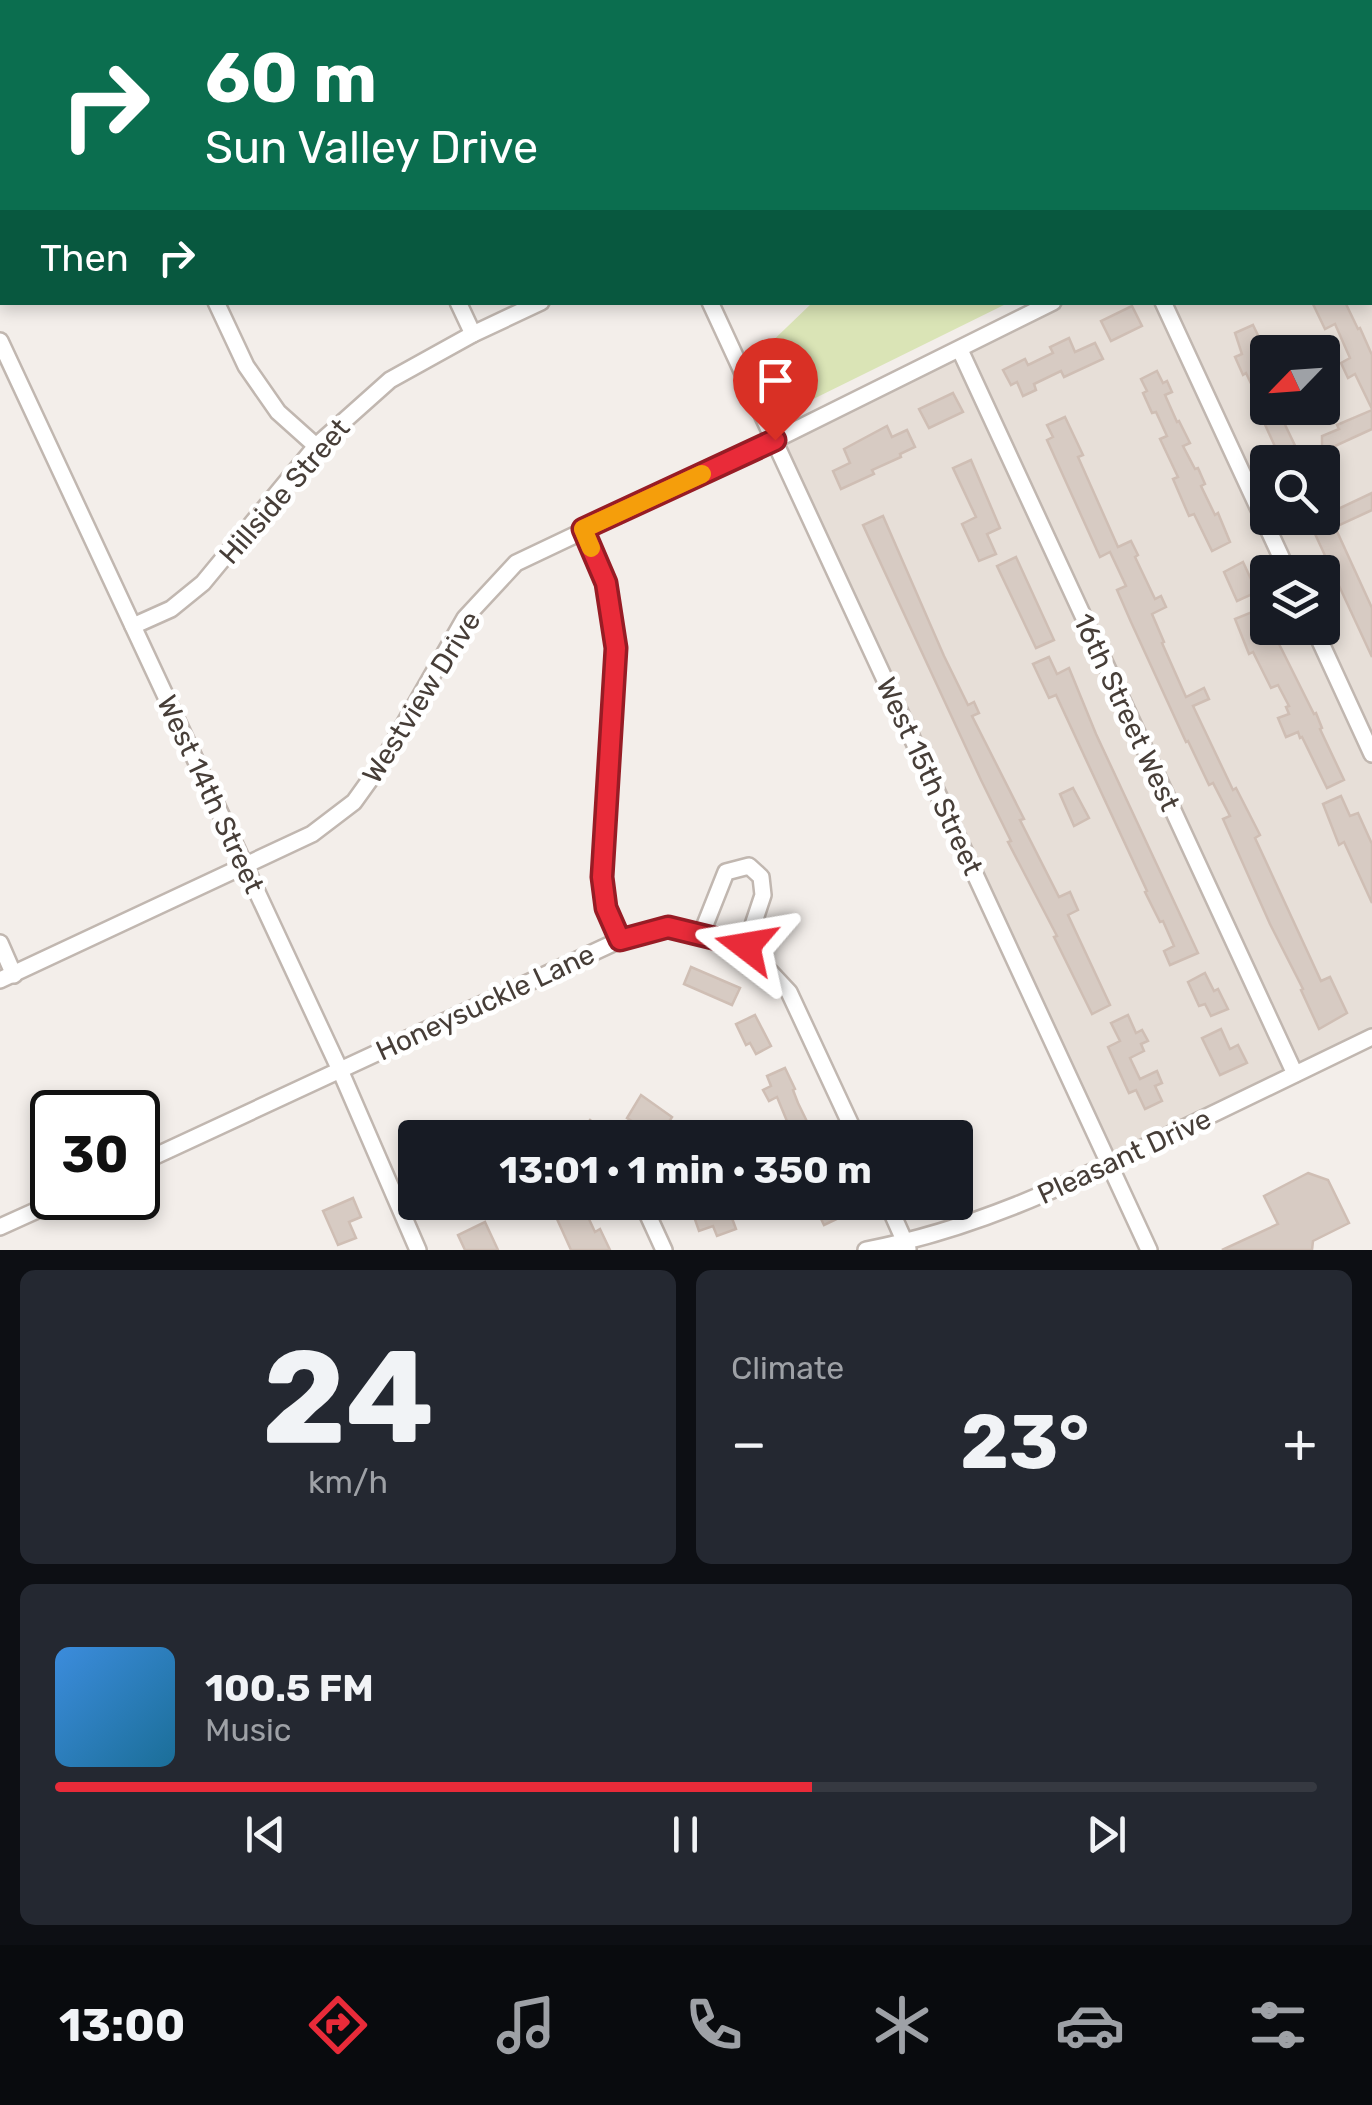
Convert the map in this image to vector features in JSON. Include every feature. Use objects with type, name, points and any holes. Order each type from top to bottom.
[{"type":"street","points":[[217,305],[246,366],[278,412],[316,446]]},
{"type":"street","points":[[459,305],[472,334]]},
{"type":"street","name":"Hillside Street","points":[[133,626],[171,609],[203,584],[316,446],[390,380],[472,334],[535,305]]},
{"type":"street","name":"West 15th Street","points":[[711,305],[1149,1250]]},
{"type":"street","name":"Westview Drive","points":[[7,977],[312,834],[354,802],[382,763],[465,618],[516,563],[1047,305]]},
{"type":"street","points":[[1164,305],[1280,555]]},
{"type":"street","name":"West 14th Street","points":[[0,341],[340,1070],[418,1250]]},
{"type":"street","name":"16th Street West","points":[[960,350],[1294,1074]]},
{"type":"street","points":[[583,529],[606,583],[616,648],[602,877],[606,908],[620,940]]},
{"type":"street","points":[[1322,645],[1372,754]]},
{"type":"street","points":[[701,935],[726,872],[748,866],[761,877],[764,895],[746,946],[789,992],[849,1120]]},
{"type":"street","name":"Honeysuckle Lane","points":[[160,1154],[620,940],[668,927],[746,946]]},
{"type":"street","points":[[0,944],[7,977]]},
{"type":"street","name":"Pleasant Drive","points":[[866,1250],[907,1246],[1000,1214],[1372,1037]]},
{"type":"street","points":[[0,1227],[30,1213]]},
{"type":"street","points":[[650,1220],[664,1250]]},
{"type":"street","points":[[895,1220],[907,1246]]},
{"type":"shaded area","points":[[1049,305],[1372,305],[1372,1037],[1109,1164],[775,440]]},
{"type":"green space","points":[[809,305],[1004,305],[789,411],[759,354]]},
{"type":"building","points":[[1313,305],[1346,305],[1360,328],[1372,355],[1372,409],[1355,374],[1348,378],[1341,363],[1350,358],[1335,324],[1325,329]]},
{"type":"building","points":[[1132,306],[1142,326],[1111,341],[1101,321]]},
{"type":"building","points":[[1253,325],[1258,335],[1250,335],[1250,381],[1235,357],[1242,354],[1235,333]]},
{"type":"building","points":[[1069,338],[1075,352],[1095,343],[1103,359],[1064,377],[1061,371],[1034,384],[1036,390],[1023,396],[1017,382],[1011,385],[1003,370],[1025,359],[1028,365],[1053,353],[1050,347]]},
{"type":"building","points":[[1157,371],[1172,392],[1165,395],[1190,443],[1183,446],[1195,469],[1198,468],[1205,484],[1201,486],[1230,542],[1212,551],[1194,514],[1189,516],[1173,479],[1178,477],[1160,439],[1167,436],[1143,393],[1147,391],[1141,379]]},
{"type":"building","points":[[953,393],[963,412],[929,428],[919,409]]},
{"type":"building","points":[[1372,410],[1372,429],[1337,445],[1322,445],[1322,436],[1339,429],[1340,424]]},
{"type":"building","points":[[1065,417],[1083,455],[1078,457],[1118,547],[1131,541],[1155,599],[1161,596],[1166,607],[1152,614],[1186,697],[1204,688],[1209,699],[1193,706],[1233,790],[1236,788],[1260,835],[1255,838],[1321,981],[1330,977],[1347,1013],[1319,1029],[1223,819],[1230,816],[1186,742],[1117,590],[1126,586],[1110,552],[1100,557],[1047,440],[1053,437],[1047,425]]},
{"type":"building","points":[[1265,425],[1285,425],[1295,445],[1274,445]]},
{"type":"building","points":[[887,426],[892,437],[907,430],[915,447],[872,470],[874,474],[841,489],[833,471],[850,463],[844,449]]},
{"type":"building","points":[[971,460],[1000,528],[987,534],[996,554],[979,561],[962,524],[976,517],[953,468]]},
{"type":"building","points":[[1372,493],[1372,510],[1340,525],[1340,508]]},
{"type":"building","points":[[883,516],[944,656],[968,705],[974,702],[979,713],[972,716],[1024,819],[1020,820],[1059,897],[1070,892],[1078,910],[1068,915],[1110,1005],[1092,1014],[1008,842],[1011,841],[863,525]]},
{"type":"building","points":[[1315,535],[1339,535],[1372,608],[1372,657],[1340,588],[1340,555],[1325,555]]},
{"type":"building","points":[[1016,557],[1054,640],[1036,648],[997,566]]},
{"type":"building","points":[[1243,562],[1250,577],[1250,595],[1237,601],[1224,572]]},
{"type":"building","points":[[1250,613],[1250,645],[1280,645],[1316,713],[1344,780],[1327,788],[1298,732],[1286,737],[1278,718],[1289,714],[1289,706],[1278,685],[1271,688],[1253,652],[1249,654],[1235,619]]},
{"type":"building","points":[[1049,657],[1057,674],[1069,668],[1198,953],[1170,965],[1164,951],[1174,946],[1163,921],[1160,922],[1145,892],[1056,695],[1049,698],[1033,664]]},
{"type":"building","points":[[1073,788],[1089,818],[1074,826],[1060,794]]},
{"type":"building","points":[[1341,796],[1350,816],[1358,813],[1372,844],[1372,903],[1344,842],[1339,845],[1323,804]]},
{"type":"building","points":[[691,967],[740,988],[732,1005],[684,984]]},
{"type":"building","points":[[1205,973],[1228,1009],[1211,1016],[1205,1004],[1199,1006],[1188,982]]},
{"type":"building","points":[[755,1015],[771,1046],[756,1054],[750,1043],[746,1045],[736,1024]]},
{"type":"building","points":[[1128,1015],[1136,1033],[1142,1030],[1148,1041],[1141,1044],[1144,1051],[1130,1058],[1140,1079],[1157,1071],[1162,1083],[1155,1086],[1162,1101],[1145,1109],[1136,1090],[1129,1093],[1108,1047],[1120,1041],[1111,1023]]},
{"type":"building","points":[[1221,1029],[1230,1049],[1238,1045],[1247,1063],[1220,1075],[1202,1038]]},
{"type":"building","points":[[785,1068],[806,1120],[787,1120],[777,1097],[769,1101],[763,1090],[771,1086],[767,1076]]},
{"type":"building","points":[[641,1095],[672,1117],[670,1120],[627,1118]]},
{"type":"building","points":[[1308,1173],[1328,1180],[1349,1223],[1313,1241],[1312,1250],[1222,1250],[1278,1224],[1264,1196]]},
{"type":"building","points":[[353,1198],[361,1217],[349,1222],[356,1238],[338,1245],[323,1211]]},
{"type":"building","points":[[557,1220],[589,1220],[595,1232],[600,1229],[610,1250],[571,1250]]},
{"type":"building","points":[[695,1220],[733,1220],[736,1229],[717,1236],[713,1226],[699,1231]]},
{"type":"building","points":[[485,1222],[498,1250],[465,1250],[458,1235]]},
{"type":"slow traffic","points":[[591,548],[583,529],[702,474]]},
{"type":"route","points":[[746,946],[668,927],[620,940],[606,908],[602,877],[616,648],[606,583],[583,529],[775,440]]}]
